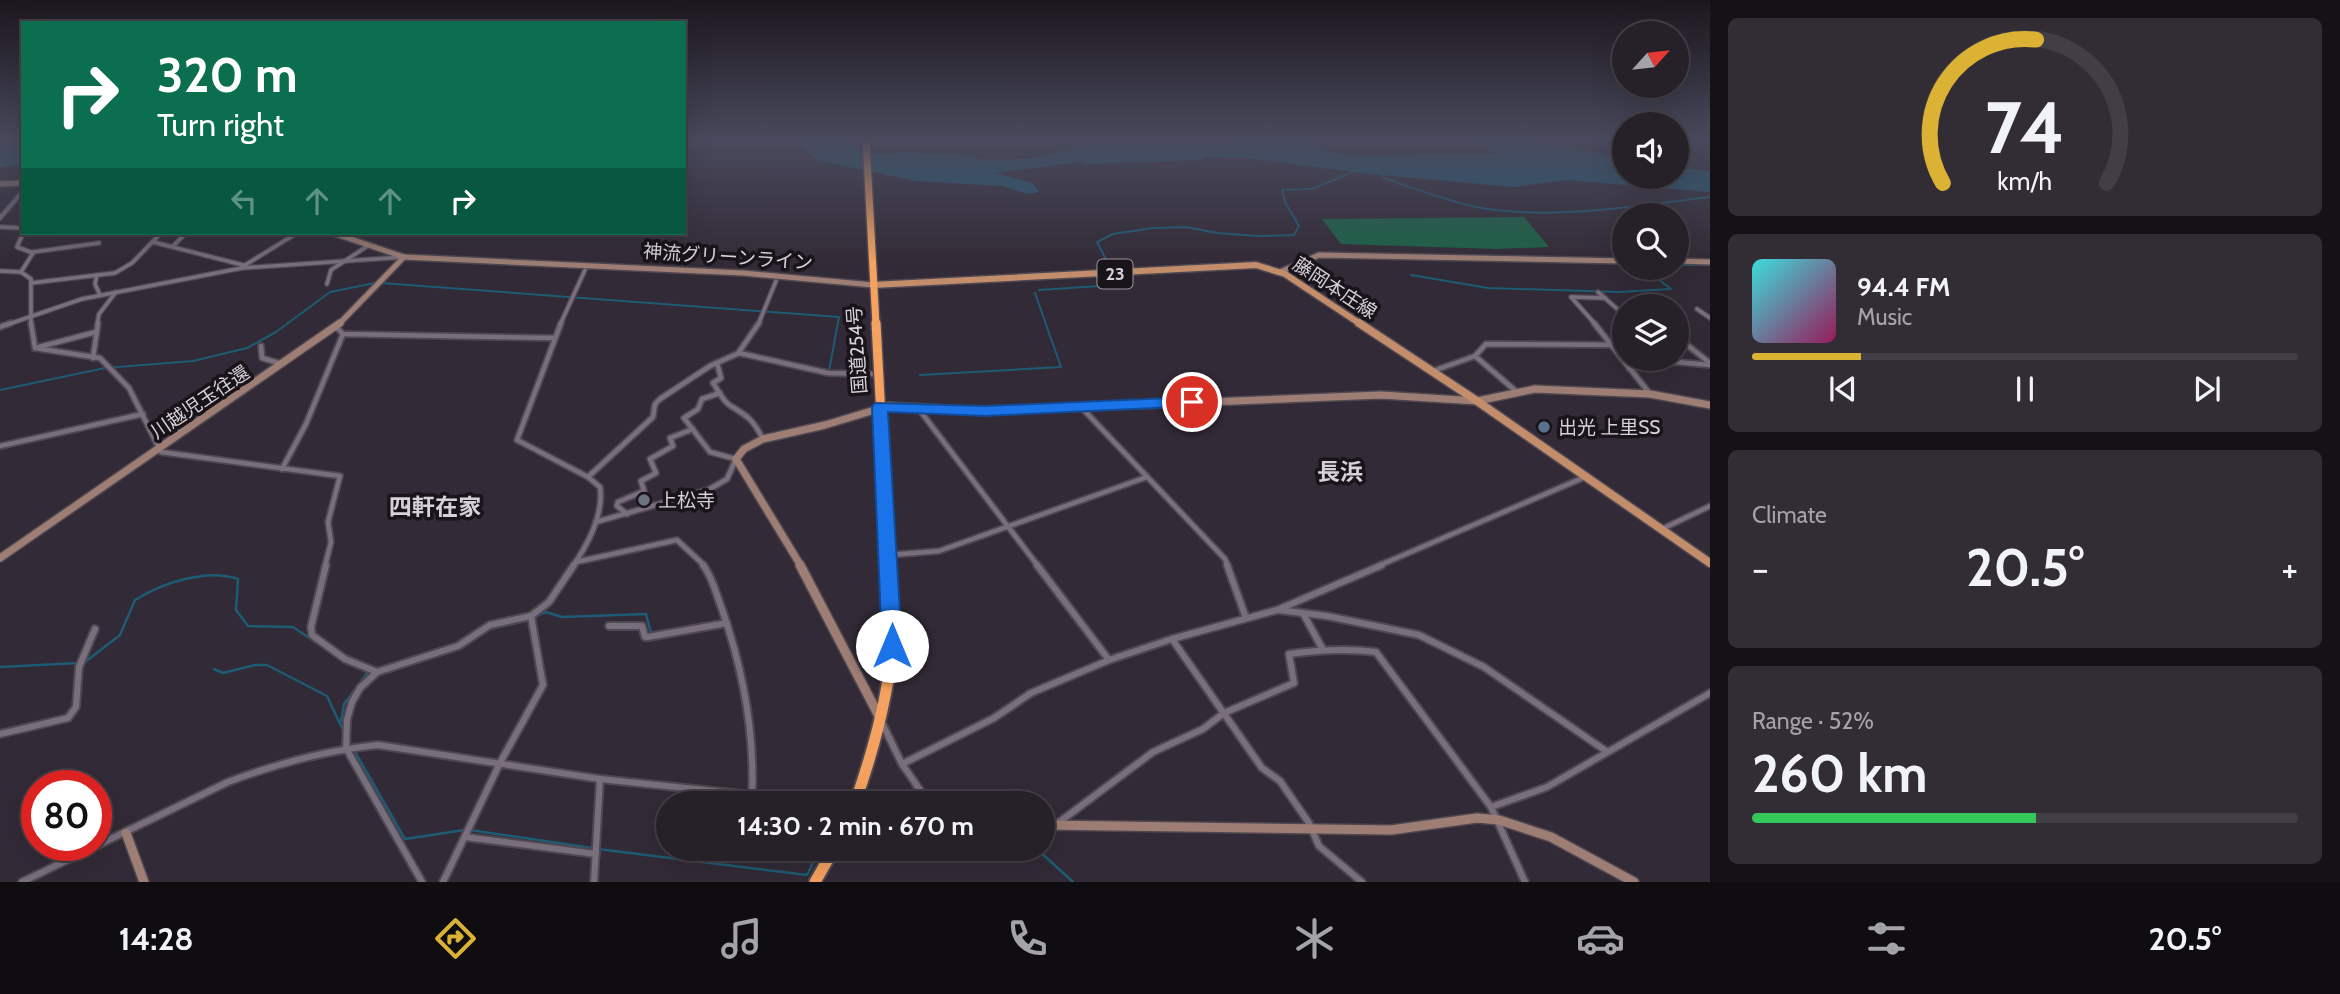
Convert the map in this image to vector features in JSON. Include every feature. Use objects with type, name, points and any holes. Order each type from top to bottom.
[{"type":"highway","name":"国道254号","points":[[859,791],[886,695],[893,632],[868,181]]},
{"type":"highway","points":[[815,882],[827,861]]},
{"type":"main road","name":"藤岡本庄線","points":[[873,283],[1207,268],[1234,263],[1265,265],[1433,371],[1710,563]]},
{"type":"street","points":[[0,184],[21,183]]},
{"type":"street","points":[[0,218],[21,193]]},
{"type":"street","points":[[0,227],[21,230]]},
{"type":"street","points":[[21,235],[17,247],[33,252],[99,243]]},
{"type":"street","points":[[31,283],[115,273],[132,263],[159,235]]},
{"type":"street","points":[[173,246],[184,235]]},
{"type":"street","points":[[153,242],[243,267],[294,235]]},
{"type":"street","name":"神流グリーンライン","points":[[340,235],[404,257],[743,273],[873,283]]},
{"type":"street","points":[[327,284],[331,270],[369,245]]},
{"type":"street","points":[[21,272],[33,252]]},
{"type":"street","points":[[1280,272],[1305,259],[1329,255],[1612,261]]},
{"type":"street","points":[[0,327],[100,295],[243,267],[404,257]]},
{"type":"street","name":"川越児玉往還","points":[[0,558],[336,327],[404,257]]},
{"type":"street","points":[[1689,261],[1710,261]]},
{"type":"street","points":[[422,882],[346,748],[347,720],[352,702],[360,688],[377,672],[458,646],[490,625],[531,616],[549,602],[576,562],[596,522],[602,492],[600,487],[588,477],[517,440],[550,356],[554,338],[584,270]]},
{"type":"street","points":[[0,271],[21,272],[31,279],[30,317],[35,348]]},
{"type":"street","points":[[97,275],[95,284],[100,295]]},
{"type":"street","points":[[588,477],[653,417],[655,404],[717,363],[739,353],[760,322],[776,281]]},
{"type":"street","points":[[93,358],[99,314],[116,292]]},
{"type":"street","points":[[1598,292],[1612,304]]},
{"type":"street","points":[[1605,298],[1571,297],[1612,344]]},
{"type":"street","points":[[1697,309],[1710,318]]},
{"type":"street","points":[[336,327],[343,334],[554,338]]},
{"type":"street","points":[[35,348],[96,332]]},
{"type":"street","points":[[282,469],[306,424],[343,334]]},
{"type":"street","points":[[1433,371],[1475,356],[1486,344],[1612,346]]},
{"type":"street","points":[[261,346],[261,358],[283,365]]},
{"type":"street","points":[[1689,346],[1710,364]]},
{"type":"street","points":[[35,348],[100,358],[129,388],[161,452],[340,476],[328,522],[331,542],[311,627],[312,635],[345,659],[377,672]]},
{"type":"street","points":[[739,353],[828,373],[871,374]]},
{"type":"street","points":[[1475,356],[1517,392]]},
{"type":"street","points":[[717,363],[721,378],[713,383],[729,406],[742,409],[752,418],[763,439]]},
{"type":"street","points":[[1689,363],[1710,364]]},
{"type":"street","points":[[1631,371],[1650,394]]},
{"type":"street","points":[[596,522],[720,484],[727,479],[744,449],[763,439],[825,425],[880,407],[985,411],[1381,395],[1477,401],[1517,392],[1554,389],[1650,394],[1710,405]]},
{"type":"street","points":[[720,393],[702,399],[698,410],[685,415],[684,418],[710,452],[736,459],[810,581],[851,656],[902,764],[921,791]]},
{"type":"street","points":[[1081,407],[1225,559],[1246,618]]},
{"type":"street","points":[[917,408],[1108,660]]},
{"type":"street","points":[[0,446],[142,414]]},
{"type":"street","points":[[627,514],[617,506],[618,502],[644,491],[641,481],[656,473],[650,459],[673,446],[670,438],[694,429]]},
{"type":"street","points":[[902,764],[994,718],[1031,693],[1108,660],[1277,610],[1586,476]]},
{"type":"street","points":[[889,555],[939,551],[1147,477]]},
{"type":"street","points":[[1662,529],[1710,506]]},
{"type":"street","points":[[576,562],[677,540],[684,550],[706,568],[727,623],[752,731],[755,761],[752,791]]},
{"type":"street","points":[[1277,610],[1327,616],[1419,635],[1484,667],[1606,751]]},
{"type":"street","points":[[1304,614],[1322,648]]},
{"type":"street","points":[[443,882],[500,763],[543,685],[531,616]]},
{"type":"street","points":[[610,626],[642,626],[645,636],[648,637],[727,623]]},
{"type":"street","points":[[0,743],[2,733],[68,718],[76,707],[79,667],[95,629]]},
{"type":"street","points":[[1172,639],[1262,768],[1280,781],[1319,846],[1362,882]]},
{"type":"street","points":[[1055,822],[1153,752],[1203,729],[1224,713],[1294,683],[1289,654],[1322,648],[1376,652],[1499,820],[1525,882]]},
{"type":"street","points":[[1490,807],[1547,787],[1710,693]]},
{"type":"street","points":[[22,882],[228,782],[260,770],[346,748],[393,746],[600,779],[714,791]]},
{"type":"street","points":[[594,882],[600,779]]},
{"type":"street","points":[[1055,826],[1391,830],[1477,818],[1499,820],[1551,836],[1633,882]]},
{"type":"street","points":[[126,833],[144,882]]},
{"type":"street","points":[[465,837],[596,854]]},
{"type":"green space","points":[[1524,217],[1549,247],[1496,249],[1341,244],[1322,219]]},
{"type":"water","points":[[919,181],[1026,181],[1033,183],[1039,192],[1028,194],[1002,186]]},
{"type":"water","points":[[1449,181],[1559,181],[1513,187]]},
{"type":"water","points":[[1582,181],[1612,181],[1612,184]]},
{"type":"water","points":[[1689,181],[1710,181],[1710,192],[1674,189],[1689,189]]},
{"type":"waterway","points":[[1112,271],[1097,242],[1113,234],[1153,228],[1186,227],[1217,233],[1294,235],[1299,226],[1285,202],[1282,190],[1312,189],[1331,181]]},
{"type":"waterway","points":[[1393,181],[1476,207],[1534,213],[1593,211],[1710,197]]},
{"type":"waterway","points":[[1689,265],[1710,265]]},
{"type":"waterway","points":[[1411,275],[1488,288],[1618,292],[1671,289],[1659,280]]},
{"type":"waterway","points":[[1039,290],[1115,285],[1118,281],[1115,276]]},
{"type":"waterway","points":[[0,390],[105,368],[193,361],[247,348],[276,332],[330,292],[375,283]]},
{"type":"waterway","points":[[381,283],[839,317],[829,371]]},
{"type":"waterway","points":[[920,375],[1061,367],[1035,293]]},
{"type":"waterway","points":[[785,366],[831,376],[867,377]]},
{"type":"waterway","points":[[85,662],[120,635],[135,600],[171,583],[213,575],[238,579],[236,610],[248,626],[293,627],[340,659]]},
{"type":"waterway","points":[[534,617],[546,612],[562,617],[646,614],[651,633]]},
{"type":"waterway","points":[[487,630],[529,620]]},
{"type":"waterway","points":[[449,652],[461,649],[483,633]]},
{"type":"waterway","points":[[379,675],[433,657]]},
{"type":"waterway","points":[[0,667],[79,663]]},
{"type":"waterway","points":[[214,669],[223,673],[255,665],[267,665],[327,696],[343,730]]},
{"type":"waterway","points":[[341,721],[344,704],[368,672],[355,666]]},
{"type":"waterway","points":[[354,750],[405,839],[464,830]]},
{"type":"waterway","points":[[470,830],[592,848]]},
{"type":"waterway","points":[[598,849],[656,856]]},
{"type":"waterway","points":[[694,861],[807,875],[814,861]]},
{"type":"waterway","points":[[1050,861],[1073,882]]},
{"type":"place","name":"出光 上里SS","points":[[1544,427]]},
{"type":"place","name":"上松寺","points":[[644,500]]},
{"type":"district","name":"長浜","points":[[1340,472]]},
{"type":"district","name":"四軒在家","points":[[435,507]]},
{"type":"route","points":[[892,646],[880,407],[888,405],[985,411],[1192,402]]}]
